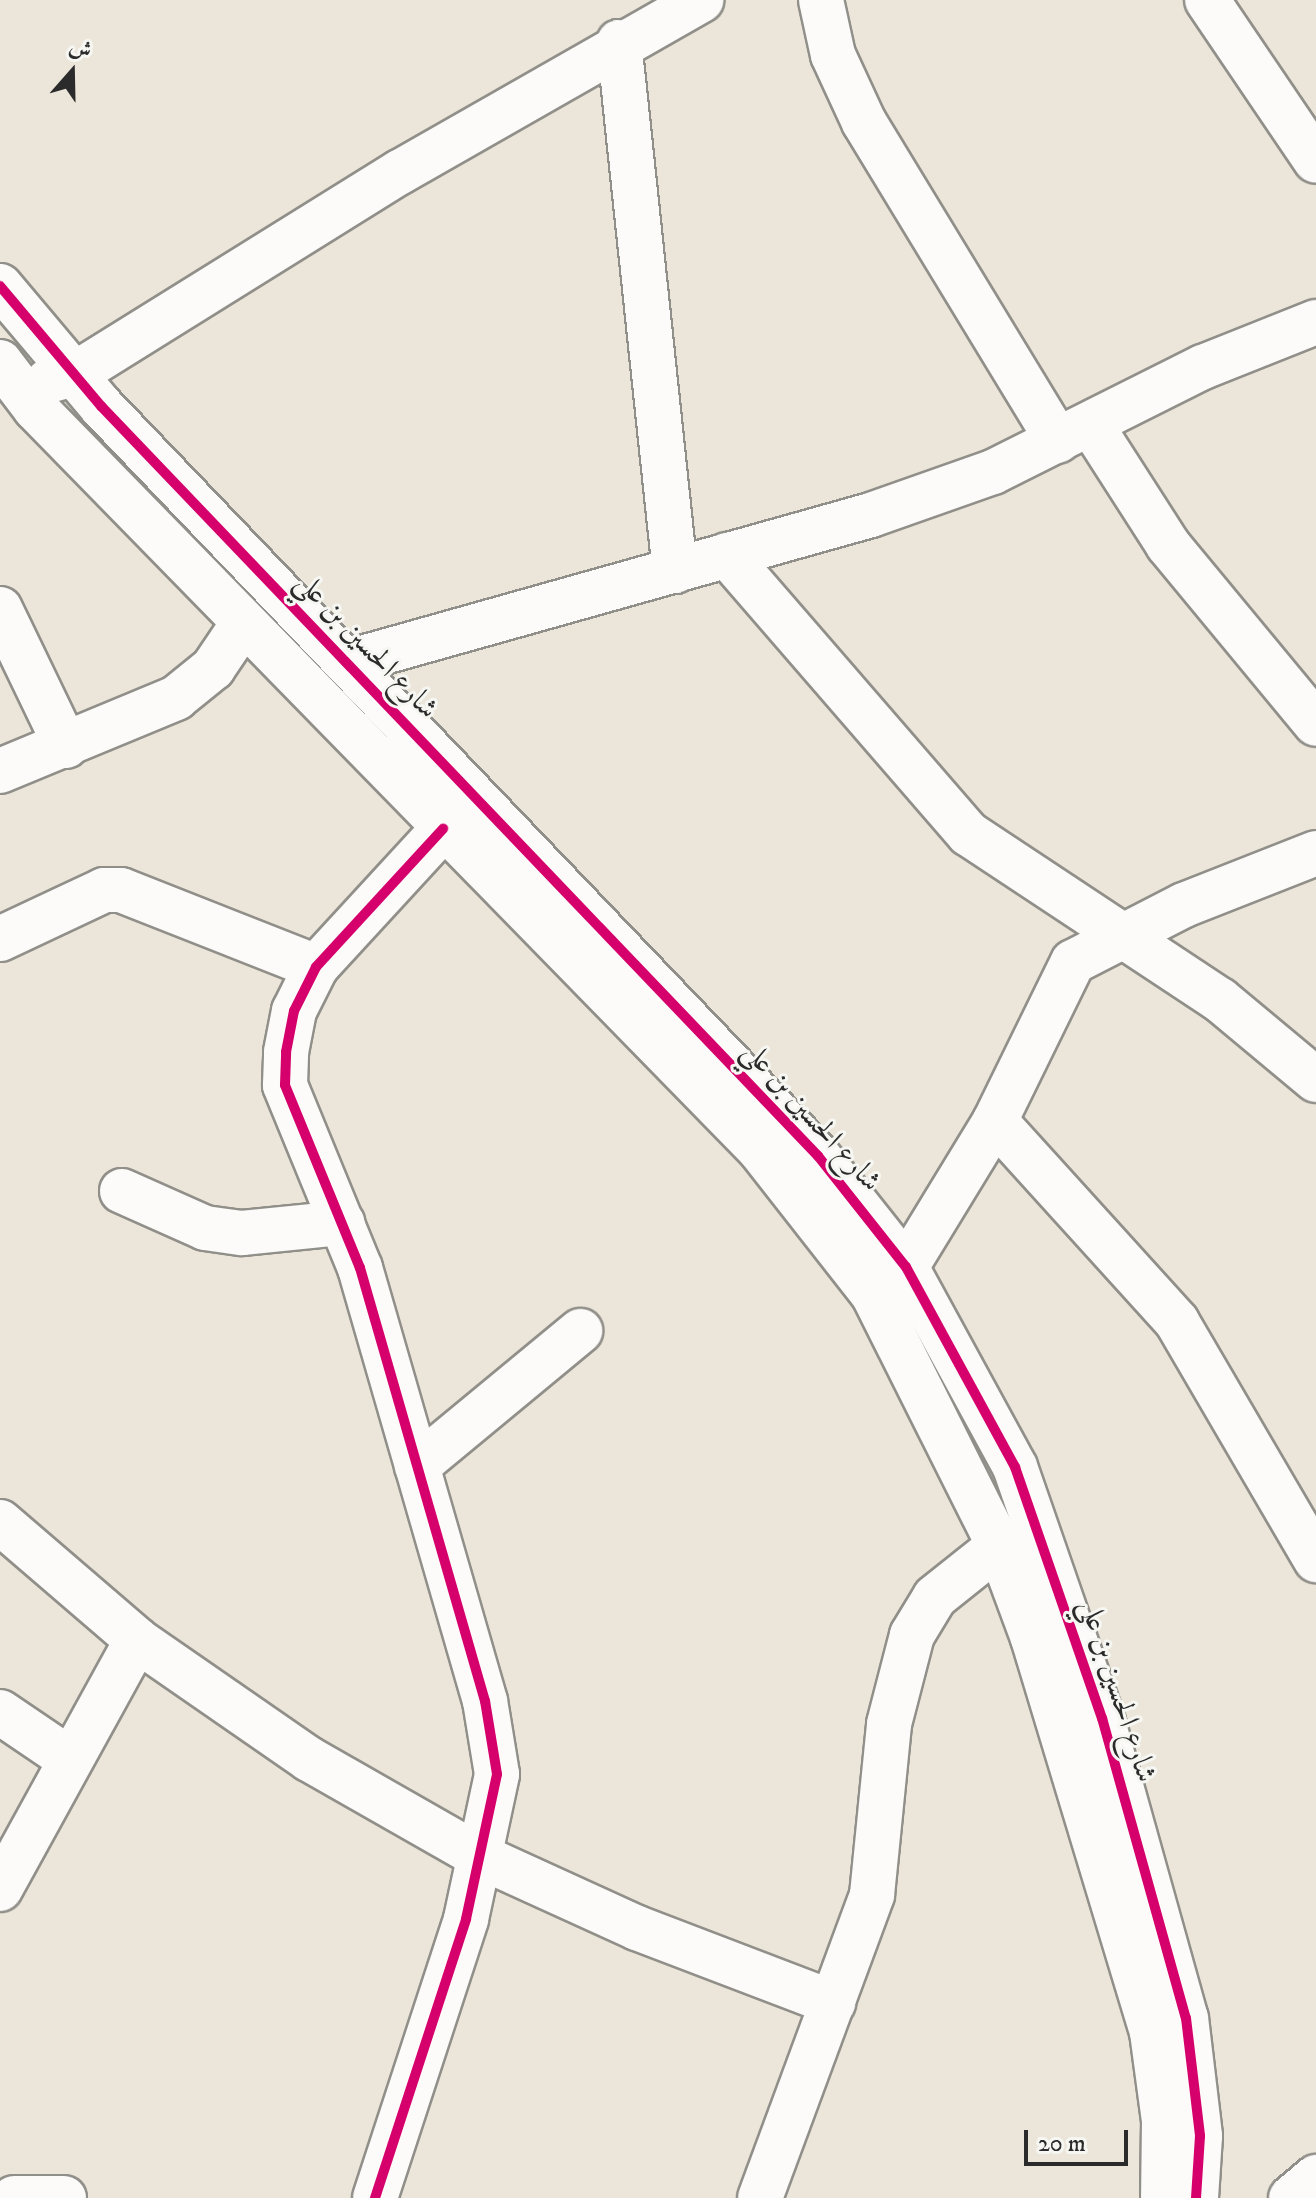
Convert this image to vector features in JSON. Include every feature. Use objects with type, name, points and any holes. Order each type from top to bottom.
[{"type":"street","points":[[6,380],[75,374],[641,21],[701,0]]},
{"type":"street","points":[[821,0],[833,55],[864,122],[1076,435],[1316,724]]},
{"type":"street","points":[[1207,0],[1316,161]]},
{"type":"street","points":[[641,21],[675,571]]},
{"type":"street","name":"شارع الحسين بن علي","points":[[0,286],[75,374],[818,1156],[906,1267],[1015,1467],[1102,1718],[1186,2018],[1198,2107],[1196,2198]]},
{"type":"street","points":[[348,662],[871,515],[1076,435],[1203,367],[1316,322]]},
{"type":"street","name":"شارع الحسين بن علي","points":[[6,380],[244,622],[821,1221],[908,1353],[999,1546],[1152,2032],[1164,2121],[1163,2198]]},
{"type":"street","points":[[727,555],[969,834],[1220,1000],[1316,1080]]},
{"type":"street","points":[[0,609],[66,746]]},
{"type":"street","points":[[0,771],[176,698],[213,668],[244,622]]},
{"type":"street","points":[[375,2198],[437,2016],[497,1774],[485,1701],[343,1223],[285,1085],[294,1011],[316,967],[443,829]]},
{"type":"street","points":[[906,1267],[995,1121],[1073,962],[1125,938],[1184,905],[1316,853]]},
{"type":"street","points":[[0,939],[104,890],[121,890],[316,967]]},
{"type":"street","points":[[995,1121],[1177,1322],[1316,1560]]},
{"type":"street","points":[[122,1191],[205,1228],[242,1233],[343,1223]]},
{"type":"street","points":[[417,1466],[580,1331]]},
{"type":"street","points":[[0,1522],[137,1640],[309,1759],[479,1856],[637,1928],[833,2003]]},
{"type":"street","points":[[760,2198],[872,1895],[889,1724],[912,1635],[935,1597],[999,1546]]},
{"type":"street","points":[[0,1889],[68,1758],[137,1640]]},
{"type":"street","points":[[0,1712],[68,1758]]},
{"type":"street","points":[[1291,2198],[1316,2177]]},
{"type":"street","points":[[14,2198],[64,2198]]},
{"type":"cycle path","points":[[0,286],[101,406],[818,1156],[906,1267],[1015,1467],[1102,1718],[1186,2018],[1200,2136],[1196,2198]]},
{"type":"cycle path","points":[[375,2198],[466,1919],[497,1774],[485,1701],[360,1268],[285,1085],[286,1052],[294,1011],[316,967],[443,829]]}]
